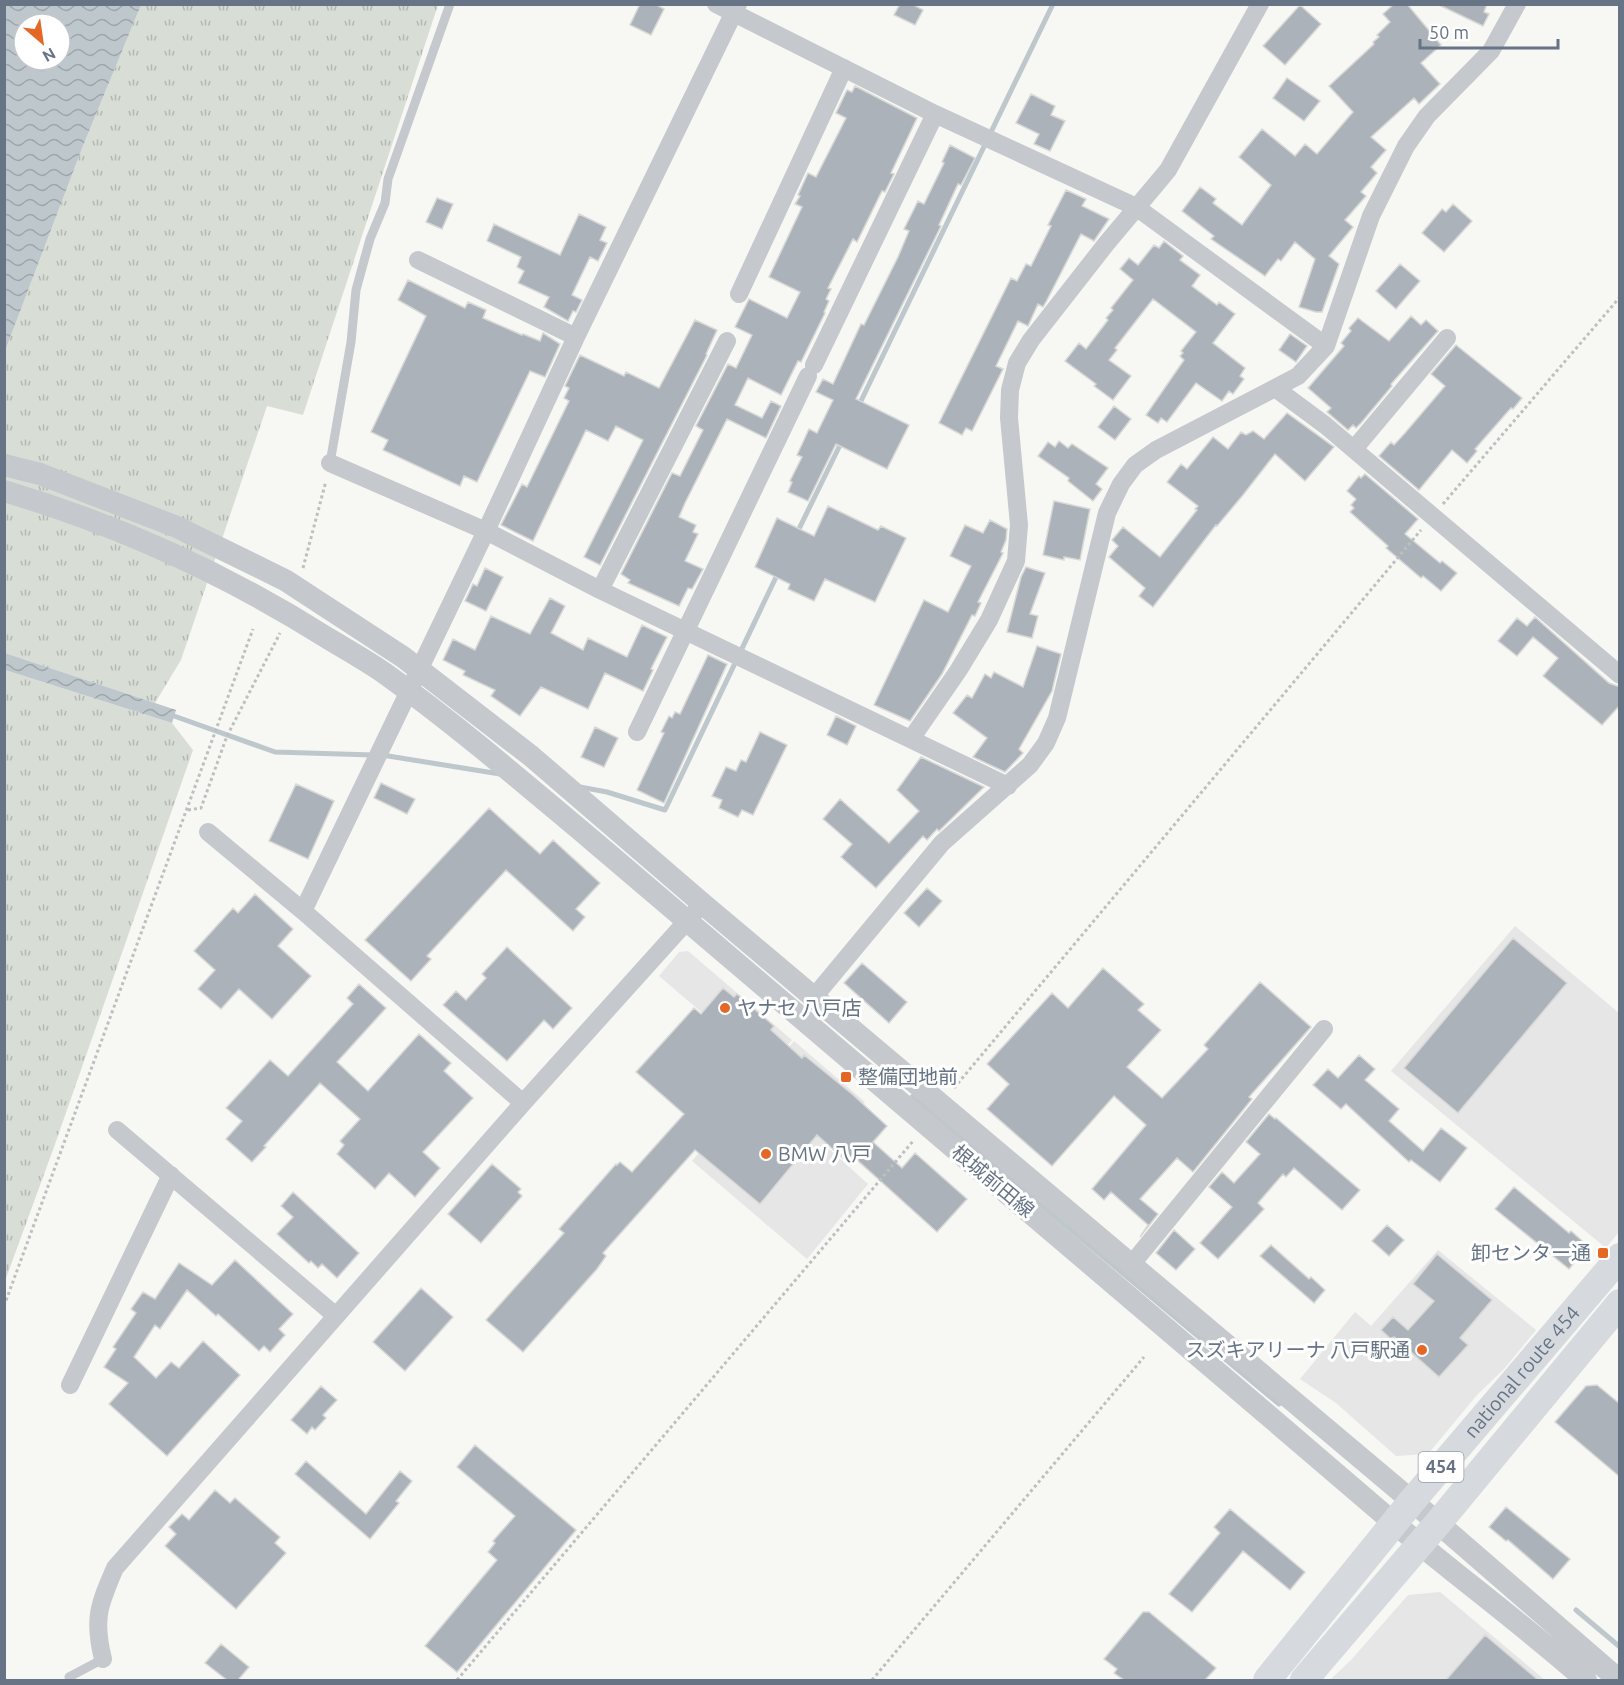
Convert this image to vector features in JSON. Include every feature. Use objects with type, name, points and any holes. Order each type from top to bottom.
[{"type":"highway","name":"national route 454","points":[[1267,1680],[1412,1501],[1620,1257]]},
{"type":"highway","name":"national route 454","points":[[1304,1680],[1420,1545],[1620,1303]]},
{"type":"street","points":[[716,4],[736,9],[935,114],[1136,207],[1326,346]]},
{"type":"street","points":[[911,739],[958,671],[989,620],[1016,561],[1019,525],[1009,418],[1010,390],[1017,363],[1030,340],[1168,170],[1260,4]]},
{"type":"street","points":[[814,997],[942,843],[1030,765],[1046,743],[1057,718],[1107,513],[1121,484],[1135,465],[1156,450],[1298,376],[1326,346],[1371,216],[1406,146],[1427,116],[1491,51],[1517,4]]},
{"type":"street","points":[[303,911],[486,531],[576,337],[736,9]]},
{"type":"street","points":[[739,294],[844,68]]},
{"type":"street","points":[[637,732],[935,114]]},
{"type":"street","points":[[418,260],[576,337]]},
{"type":"street","points":[[1354,449],[1447,338]]},
{"type":"street","points":[[600,590],[727,341]]},
{"type":"street","points":[[1275,387],[1354,449],[1620,675]]},
{"type":"street","points":[[330,464],[486,531],[600,590],[1008,786]]},
{"type":"street","name":"根城前田線","points":[[4,465],[40,474],[177,527],[285,580],[403,657],[531,756],[703,904],[1438,1523],[1619,1680]]},
{"type":"street","name":"根城前田線","points":[[4,491],[179,556],[275,605],[386,674],[592,840],[1115,1283],[1394,1524],[1586,1680]]},
{"type":"street","points":[[208,832],[303,911],[523,1103]]},
{"type":"street","points":[[103,1659],[96,1634],[100,1602],[115,1568],[523,1103],[703,904]]},
{"type":"street","points":[[1131,1265],[1324,1029]]},
{"type":"street","points":[[117,1130],[336,1316]]},
{"type":"street","points":[[70,1384],[171,1175]]},
{"type":"lane","points":[[330,464],[351,342],[356,290],[370,239],[385,203],[388,179],[450,4]]},
{"type":"lane","points":[[69,1677],[103,1659]]},
{"type":"path","points":[[940,1103],[1432,516],[1620,297]]},
{"type":"path","points":[[303,571],[330,464]]},
{"type":"path","points":[[4,1306],[253,629]]},
{"type":"path","points":[[188,810],[201,808],[227,735],[280,633]]},
{"type":"path","points":[[457,1680],[927,1125]]},
{"type":"path","points":[[872,1680],[1144,1357]]},
{"type":"shaded area","points":[[1515,926],[1619,1013],[1619,1232],[1606,1248],[1391,1071]]},
{"type":"shaded area","name":"ヤナセ 八戸店","points":[[688,951],[792,1040],[767,1068],[659,976],[679,952]]},
{"type":"shaded area","name":"BMW 八戸","points":[[794,1041],[865,1102],[827,1147],[868,1184],[807,1259],[692,1161]]},
{"type":"shaded area","name":"スズキアリーナ 八戸駅通","points":[[1438,1250],[1536,1330],[1504,1369],[1477,1395],[1428,1454],[1396,1456],[1336,1403],[1300,1379],[1355,1312],[1371,1326]]},
{"type":"shaded area","points":[[1440,1592],[1545,1680],[1330,1680],[1351,1660],[1408,1595]]},
{"type":"green space","points":[[141,5],[438,5],[303,415],[267,406],[181,660],[155,703],[5,653],[5,351],[83,146]]},
{"type":"green space","points":[[5,670],[172,723],[193,750],[5,1281]]},
{"type":"water","points":[[5,4],[141,5],[83,146],[5,351]]},
{"type":"water","points":[[5,653],[176,710],[172,723],[5,670]]},
{"type":"building","points":[[640,4],[655,4],[664,9],[651,35],[630,25]]},
{"type":"building","points":[[900,4],[912,4],[923,10],[915,25],[894,15]]},
{"type":"building","points":[[1394,4],[1407,4],[1441,45],[1421,63],[1440,84],[1419,104],[1414,98],[1371,137],[1386,150],[1371,167],[1377,173],[1361,192],[1366,196],[1345,220],[1353,227],[1329,256],[1339,264],[1322,312],[1316,312],[1299,307],[1315,259],[1295,242],[1281,261],[1278,259],[1265,276],[1211,239],[1214,236],[1182,211],[1200,187],[1216,199],[1213,203],[1242,225],[1271,185],[1239,157],[1262,129],[1295,156],[1305,144],[1317,154],[1353,112],[1329,86],[1374,44],[1373,42],[1379,37],[1377,35],[1390,22],[1383,14]]},
{"type":"building","points":[[1437,4],[1487,4],[1484,12],[1489,14],[1483,26]]},
{"type":"building","points":[[1300,5],[1321,24],[1285,65],[1263,46]]},
{"type":"building","points":[[1287,78],[1320,101],[1304,121],[1273,98]]},
{"type":"building","points":[[855,86],[917,118],[891,173],[894,174],[885,192],[882,191],[857,242],[853,239],[828,288],[831,289],[826,299],[829,301],[825,313],[801,362],[798,361],[781,395],[748,378],[735,405],[762,418],[771,401],[781,406],[766,438],[727,419],[685,503],[679,517],[696,525],[693,532],[698,534],[685,561],[703,569],[692,589],[688,588],[679,606],[628,583],[630,580],[621,574],[672,473],[680,476],[703,430],[696,426],[728,364],[736,368],[752,335],[735,327],[749,299],[787,318],[800,292],[769,277],[802,207],[795,204],[800,196],[798,195],[808,173],[816,177],[846,118],[836,113],[847,90],[852,92]]},
{"type":"building","points":[[1031,94],[1055,106],[1051,115],[1065,121],[1050,151],[1034,144],[1039,134],[1016,123]]},
{"type":"building","points":[[950,145],[975,158],[961,185],[958,184],[939,225],[941,226],[856,399],[909,425],[887,469],[836,444],[808,501],[788,492],[792,482],[790,481],[802,457],[797,455],[809,429],[817,433],[833,400],[816,392],[823,379],[833,384],[861,324],[864,325],[898,257],[909,231],[904,229],[918,201],[924,204]]},
{"type":"building","points":[[1066,190],[1086,199],[1082,206],[1109,219],[1094,241],[1081,234],[1043,307],[1038,304],[1028,326],[1018,321],[996,366],[1003,369],[972,431],[966,428],[962,435],[939,423],[1011,278],[1017,281],[1026,264],[1031,266]]},
{"type":"building","points":[[437,198],[453,204],[442,229],[426,222]]},
{"type":"building","points":[[1453,204],[1472,221],[1444,252],[1422,233],[1442,209],[1446,212]]},
{"type":"building","points":[[579,214],[606,227],[600,240],[607,243],[598,261],[590,257],[572,295],[582,300],[568,321],[544,307],[549,297],[518,283],[524,271],[517,267],[521,257],[487,241],[494,224],[560,255]]},
{"type":"building","points":[[1164,241],[1183,256],[1180,260],[1200,275],[1192,286],[1217,305],[1219,302],[1235,314],[1213,343],[1245,368],[1240,376],[1244,379],[1233,394],[1229,391],[1222,401],[1196,383],[1167,422],[1161,418],[1158,423],[1146,415],[1184,360],[1180,356],[1183,353],[1181,351],[1196,332],[1153,299],[1115,348],[1117,350],[1109,360],[1131,376],[1113,400],[1065,361],[1079,343],[1086,349],[1108,320],[1106,318],[1113,310],[1111,308],[1133,280],[1120,269],[1129,258],[1138,265],[1154,245],[1159,248]]},
{"type":"building","points":[[1400,264],[1420,281],[1396,309],[1376,291]]},
{"type":"building","points":[[408,280],[465,308],[468,302],[486,310],[483,318],[522,335],[540,341],[543,333],[560,344],[545,377],[530,371],[477,482],[464,476],[460,486],[383,450],[388,440],[371,432],[426,316],[398,300]]},
{"type":"building","points":[[1411,316],[1421,325],[1426,320],[1438,331],[1391,384],[1392,386],[1361,423],[1356,428],[1353,425],[1348,430],[1327,412],[1331,408],[1308,388],[1344,346],[1341,343],[1351,331],[1349,328],[1358,318],[1389,341]]},
{"type":"building","points":[[695,320],[717,330],[707,355],[600,565],[584,557],[643,440],[616,426],[608,441],[586,430],[533,541],[501,525],[522,484],[527,487],[569,401],[564,398],[569,388],[565,386],[580,355],[624,376],[626,372],[659,388]]},
{"type":"building","points":[[1290,334],[1307,346],[1296,362],[1279,350]]},
{"type":"building","points":[[1456,345],[1522,398],[1475,449],[1477,451],[1467,463],[1452,450],[1419,490],[1379,456],[1391,442],[1394,445],[1445,386],[1431,374]]},
{"type":"building","points":[[1114,406],[1131,419],[1115,440],[1098,427]]},
{"type":"building","points":[[1287,413],[1334,447],[1305,481],[1275,454],[1216,525],[1153,607],[1139,596],[1145,588],[1109,557],[1118,546],[1112,540],[1123,527],[1160,557],[1198,506],[1167,482],[1181,464],[1187,469],[1213,437],[1228,449],[1241,432],[1246,435],[1253,431],[1264,439]]},
{"type":"building","points":[[1059,441],[1068,448],[1072,444],[1108,468],[1096,484],[1102,489],[1093,501],[1068,481],[1069,478],[1038,456],[1048,442],[1055,447]]},
{"type":"building","points":[[1365,474],[1418,519],[1405,534],[1440,563],[1442,561],[1457,573],[1441,591],[1423,576],[1421,578],[1386,548],[1388,546],[1350,512],[1354,508],[1351,505],[1356,499],[1347,491],[1359,476],[1361,478]]},
{"type":"building","points":[[1054,501],[1090,509],[1080,560],[1064,557],[1064,560],[1043,555]]},
{"type":"building","points":[[828,506],[878,530],[881,526],[906,538],[875,602],[825,579],[814,601],[788,589],[790,584],[755,567],[777,518],[814,536]]},
{"type":"building","points":[[990,520],[1007,529],[1006,540],[1001,552],[1003,553],[978,602],[981,603],[975,616],[972,615],[942,674],[910,721],[874,705],[924,600],[948,612],[971,566],[950,556],[965,525],[983,533]]},
{"type":"building","points":[[1026,567],[1045,573],[1030,614],[1038,616],[1032,638],[1007,632],[1021,577]]},
{"type":"building","points":[[485,568],[503,577],[486,611],[465,601],[473,584],[477,586]]},
{"type":"building","points":[[550,598],[565,606],[551,633],[583,650],[588,638],[627,657],[642,625],[667,637],[643,691],[605,673],[588,709],[541,687],[520,716],[491,696],[495,690],[463,675],[465,671],[443,660],[453,639],[475,650],[491,616],[530,634]]},
{"type":"building","points":[[1535,617],[1609,683],[1620,687],[1620,705],[1602,725],[1543,676],[1558,658],[1533,637],[1517,656],[1498,641],[1517,618],[1527,626]]},
{"type":"building","points":[[1037,646],[1061,654],[1052,691],[1019,749],[1023,753],[1005,772],[973,757],[987,738],[953,713],[967,695],[972,698],[985,674],[991,678],[994,672],[1023,687]]},
{"type":"building","points":[[708,655],[727,664],[664,803],[637,790],[664,733],[661,732],[669,716],[672,718],[675,712],[680,714]]},
{"type":"building","points":[[836,716],[856,726],[847,745],[827,735]]},
{"type":"building","points":[[595,727],[618,738],[604,767],[581,757]]},
{"type":"building","points":[[760,732],[787,745],[753,815],[742,810],[738,817],[719,808],[722,800],[712,796],[726,767],[736,771],[741,760],[746,762]]},
{"type":"building","points":[[921,757],[984,787],[939,831],[937,829],[927,840],[923,836],[876,888],[841,857],[852,844],[823,819],[840,799],[889,843],[919,811],[897,790]]},
{"type":"building","points":[[381,783],[415,799],[407,814],[374,798]]},
{"type":"building","points":[[296,784],[334,801],[308,859],[269,841]]},
{"type":"building","points":[[489,808],[540,854],[553,840],[600,883],[576,909],[585,917],[573,931],[506,870],[427,956],[431,959],[411,981],[365,940]]},
{"type":"building","points":[[927,888],[942,901],[919,927],[904,913]]},
{"type":"building","points":[[255,894],[293,929],[278,946],[311,976],[272,1019],[239,989],[221,1009],[198,989],[215,970],[194,951],[233,908],[238,913]]},
{"type":"building","points":[[1513,938],[1567,983],[1458,1113],[1404,1068]]},
{"type":"building","points":[[507,947],[572,1008],[553,1029],[544,1020],[507,1061],[443,1005],[456,991],[466,1000],[486,978],[482,974]]},
{"type":"building","points":[[862,963],[907,1002],[889,1023],[844,983]]},
{"type":"building","points":[[1103,968],[1144,1004],[1138,1010],[1161,1030],[1127,1067],[1162,1098],[1208,1049],[1204,1045],[1260,982],[1311,1027],[1249,1097],[1252,1099],[1193,1172],[1177,1158],[1140,1199],[1158,1214],[1140,1237],[1148,1225],[1111,1192],[1104,1200],[1092,1189],[1146,1125],[1114,1096],[1052,1166],[987,1109],[1009,1084],[987,1064],[1052,993],[1068,1008]]},
{"type":"building","points":[[359,984],[386,1008],[337,1062],[368,1091],[419,1034],[451,1063],[444,1071],[473,1098],[423,1152],[440,1168],[415,1197],[389,1173],[375,1189],[337,1154],[344,1145],[340,1141],[360,1119],[320,1083],[252,1162],[226,1139],[242,1121],[226,1108],[270,1060],[288,1076],[353,1004],[347,998]]},
{"type":"building","points":[[723,988],[734,997],[737,994],[774,1026],[771,1030],[802,1058],[804,1055],[887,1126],[873,1142],[902,1168],[915,1153],[967,1199],[937,1232],[857,1160],[849,1156],[845,1160],[817,1135],[760,1204],[695,1150],[603,1253],[606,1256],[597,1269],[523,1352],[486,1320],[564,1233],[559,1229],[616,1164],[620,1162],[632,1172],[684,1114],[636,1072],[694,1008],[701,1014]]},
{"type":"building","points":[[1359,1055],[1375,1069],[1365,1080],[1399,1109],[1389,1121],[1423,1151],[1441,1128],[1467,1148],[1440,1182],[1411,1160],[1409,1162],[1346,1104],[1341,1109],[1313,1085],[1328,1069],[1338,1078]]},
{"type":"building","points":[[1269,1114],[1360,1190],[1342,1210],[1294,1168],[1286,1177],[1283,1174],[1258,1203],[1264,1209],[1218,1259],[1200,1243],[1232,1207],[1209,1187],[1222,1172],[1234,1183],[1260,1154],[1246,1142]]},
{"type":"building","points":[[492,1164],[521,1189],[518,1192],[522,1196],[481,1243],[448,1214]]},
{"type":"building","points":[[1514,1187],[1588,1246],[1569,1269],[1495,1209]]},
{"type":"building","points":[[293,1192],[359,1253],[337,1278],[322,1264],[318,1268],[311,1261],[309,1263],[277,1234],[293,1217],[281,1206]]},
{"type":"building","points":[[1387,1225],[1404,1240],[1389,1256],[1372,1241]]},
{"type":"building","points":[[1174,1230],[1195,1249],[1176,1270],[1156,1253]]},
{"type":"building","points":[[1271,1245],[1325,1290],[1314,1303],[1260,1256]]},
{"type":"building","points":[[1437,1254],[1492,1300],[1460,1338],[1468,1345],[1439,1377],[1394,1337],[1392,1340],[1381,1330],[1393,1317],[1408,1330],[1434,1301],[1413,1284]]},
{"type":"building","points":[[235,1260],[293,1314],[279,1329],[285,1335],[270,1352],[264,1346],[259,1351],[187,1290],[160,1329],[155,1325],[134,1357],[156,1378],[171,1362],[179,1368],[203,1341],[240,1375],[167,1456],[109,1404],[128,1383],[104,1367],[116,1349],[113,1347],[136,1313],[131,1309],[143,1292],[155,1299],[179,1263],[212,1285]]},
{"type":"building","points":[[421,1288],[453,1317],[405,1371],[373,1342]]},
{"type":"building","points":[[1597,1385],[1620,1404],[1620,1477],[1555,1422],[1586,1386]]},
{"type":"building","points":[[321,1386],[337,1400],[323,1415],[326,1418],[315,1430],[312,1427],[307,1434],[291,1420]]},
{"type":"building","points":[[475,1445],[576,1530],[457,1672],[425,1646],[497,1560],[488,1552],[495,1543],[493,1541],[515,1516],[457,1467]]},
{"type":"building","points":[[306,1461],[366,1514],[400,1471],[412,1481],[396,1501],[399,1503],[370,1539],[295,1474]]},
{"type":"building","points":[[215,1490],[230,1503],[235,1498],[280,1537],[275,1543],[286,1553],[236,1609],[165,1546],[176,1534],[169,1527],[182,1514],[189,1520]]},
{"type":"building","points":[[1506,1507],[1570,1559],[1553,1579],[1508,1540],[1506,1541],[1489,1527]]},
{"type":"building","points":[[1230,1509],[1305,1572],[1290,1590],[1243,1551],[1192,1612],[1169,1594],[1220,1533],[1214,1527]]},
{"type":"building","points":[[1143,1612],[1149,1612],[1216,1668],[1205,1680],[1124,1680],[1114,1673],[1117,1669],[1104,1659]]},
{"type":"building","points":[[1485,1635],[1538,1680],[1446,1680]]},
{"type":"building","points":[[221,1644],[249,1667],[238,1680],[227,1680],[205,1663]]},
{"type":"waterway","points":[[859,405],[1053,4]]},
{"type":"waterway","points":[[796,535],[842,441]]},
{"type":"waterway","points":[[580,787],[607,792],[665,810],[778,573]]},
{"type":"waterway","points":[[174,716],[275,752],[373,755]]},
{"type":"waterway","points":[[382,755],[500,774]]},
{"type":"waterway","points":[[912,1097],[1279,1404]]},
{"type":"waterway","points":[[1576,1610],[1620,1647]]},
{"type":"place","name":"ヤナセ 八戸店","points":[[725,1008]]},
{"type":"place","name":"整備団地前","points":[[846,1077]]},
{"type":"place","name":"BMW 八戸","points":[[766,1154]]},
{"type":"place","name":"卸センター通","points":[[1603,1253]]},
{"type":"place","name":"スズキアリーナ 八戸駅通","points":[[1422,1350]]}]
